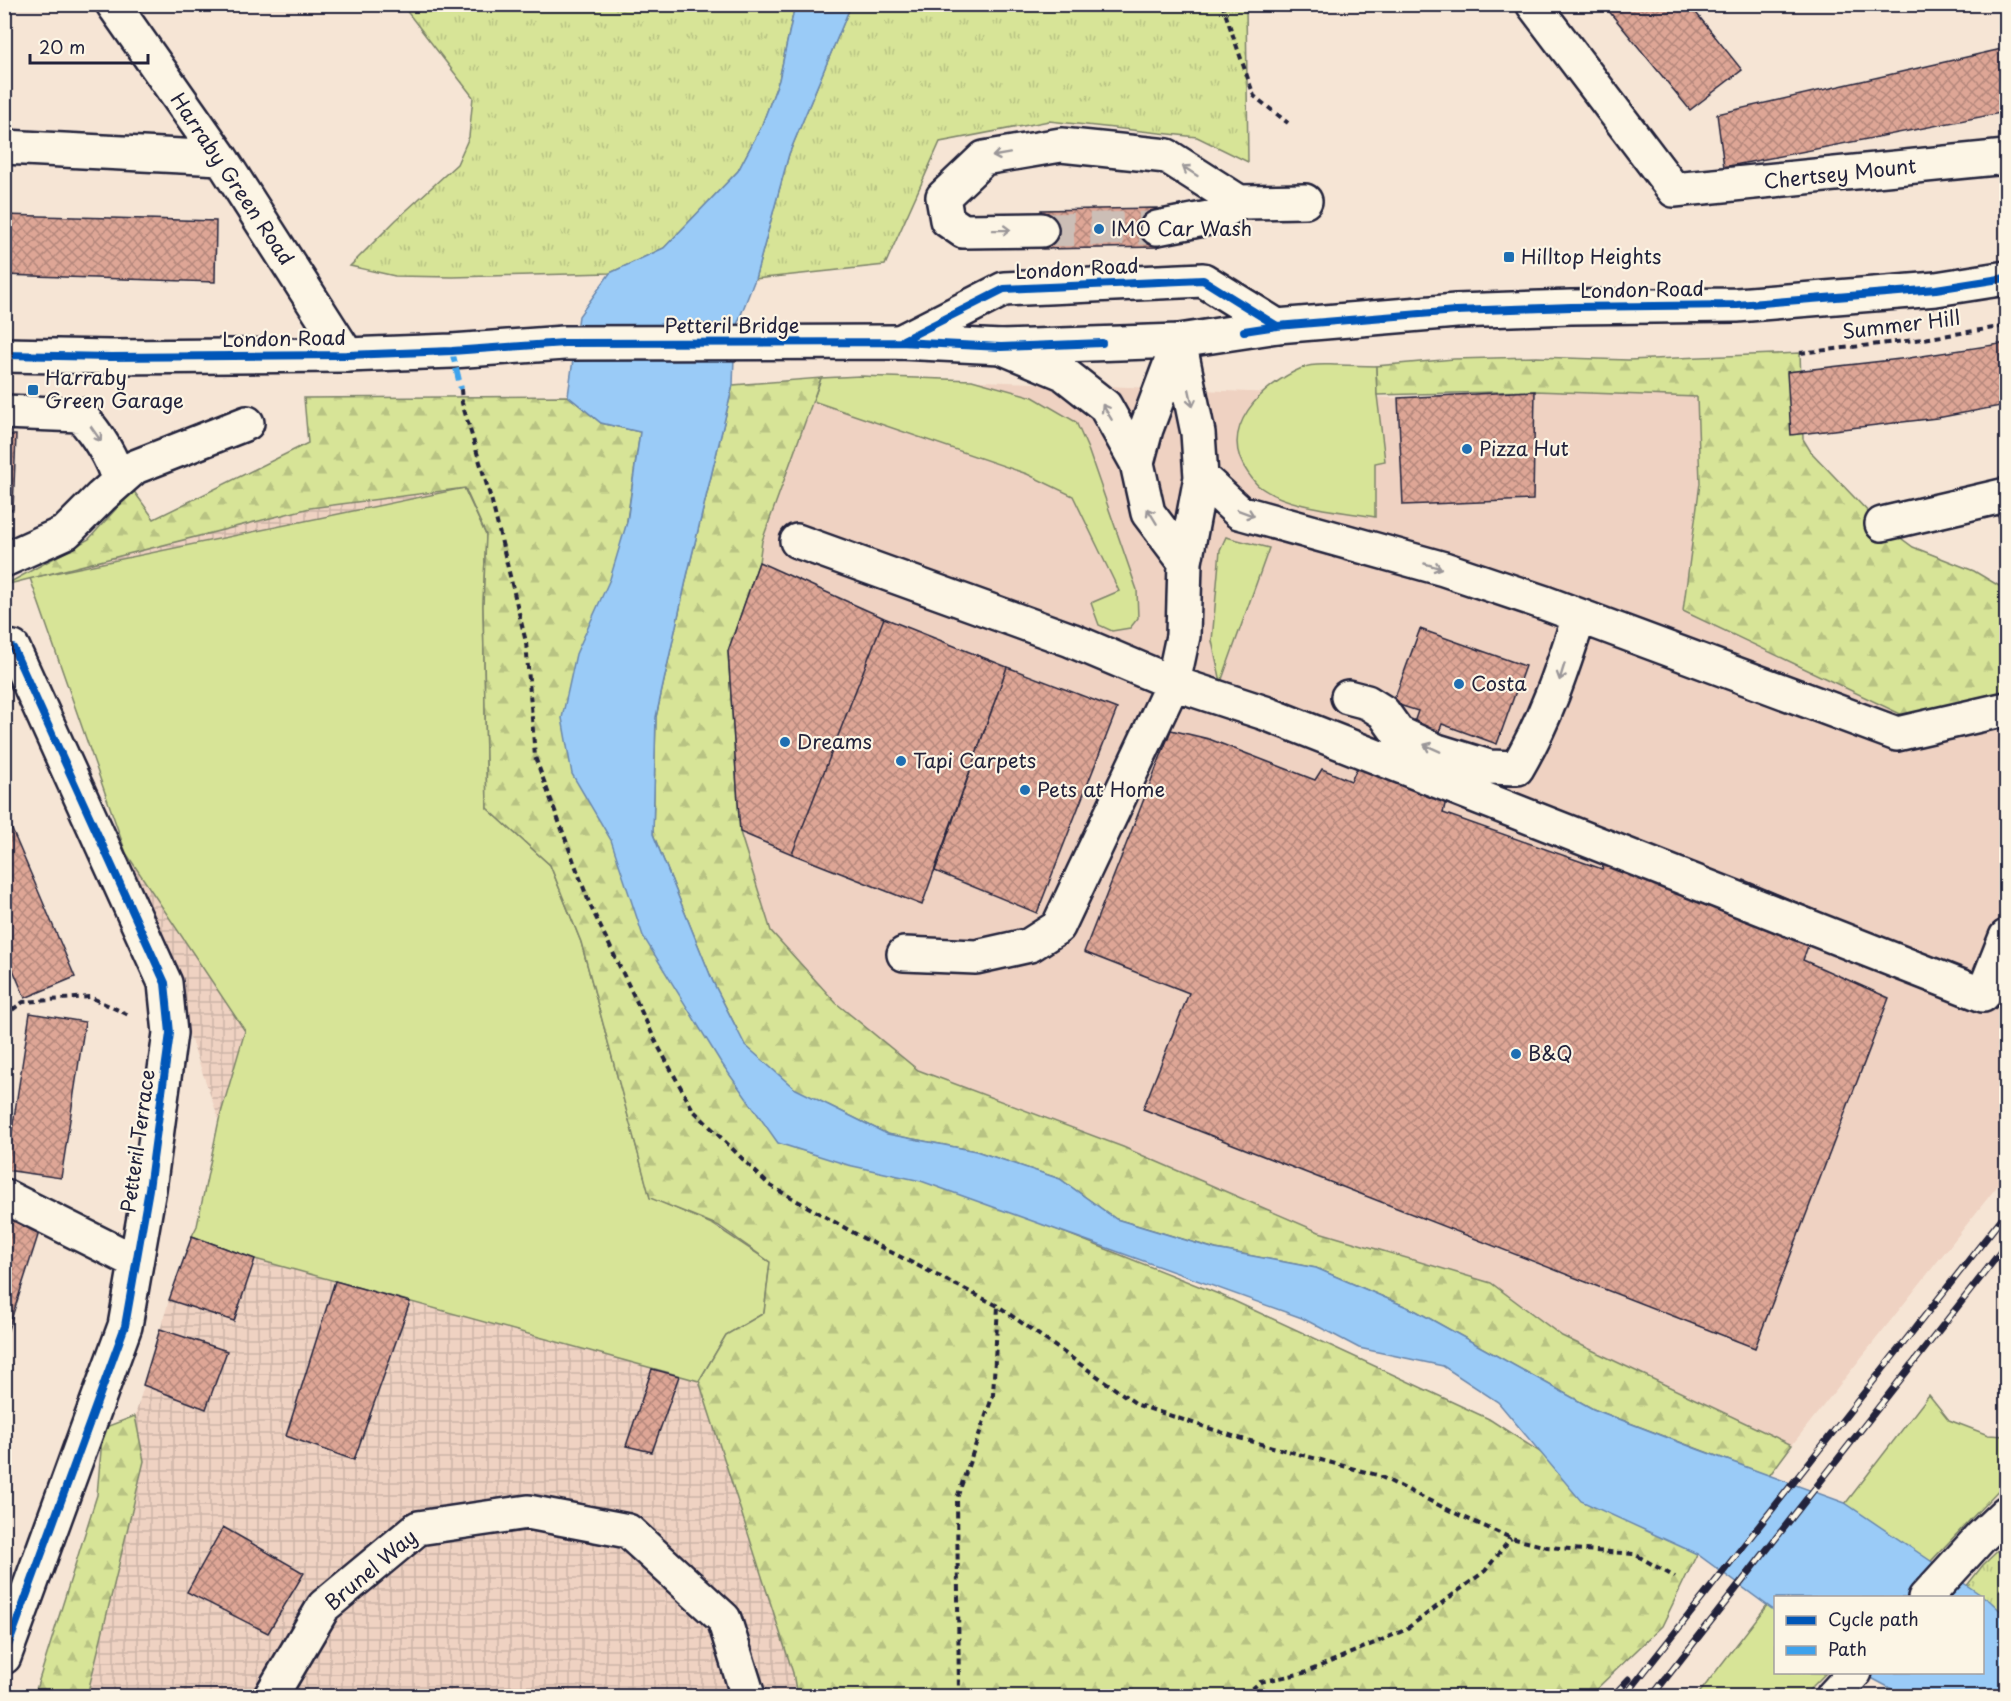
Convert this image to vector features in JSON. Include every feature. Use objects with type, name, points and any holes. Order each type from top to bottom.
[{"type":"street","name":"Harraby Green Road","points":[[113,4],[221,158],[347,355]]},
{"type":"street","name":"Chertsey Mount","points":[[1533,4],[1674,190],[2007,157]]},
{"type":"street","points":[[1041,230],[963,231],[947,220],[943,197],[984,158],[1061,145],[1167,156],[1239,202]]},
{"type":"street","points":[[4,147],[221,158]]},
{"type":"street","points":[[1157,228],[1214,217],[1239,202],[1305,201]]},
{"type":"street","name":"London Road","points":[[900,342],[1002,347],[1179,341],[1277,326],[1456,311],[1737,305],[1936,289],[2007,278]]},
{"type":"street","name":"London Road","points":[[900,342],[1004,289],[1203,280],[1277,326]]},
{"type":"street","points":[[1137,463],[1146,429],[1179,341]]},
{"type":"street","points":[[904,954],[976,957],[1030,945],[1058,927],[1173,683],[1183,636],[1185,562],[1201,477],[1198,433],[1179,341]]},
{"type":"street","name":"Petteril Bridge","points":[[564,343],[900,342]]},
{"type":"street","name":"London Road","points":[[4,355],[111,357],[347,355],[452,351],[564,343]]},
{"type":"street","points":[[1002,347],[1063,373],[1105,406],[1137,463],[1148,513],[1185,562]]},
{"type":"street","points":[[4,412],[80,415],[94,431],[112,460],[119,481]]},
{"type":"street","points":[[7,555],[66,532],[135,467],[247,423]]},
{"type":"street","points":[[1201,477],[1239,512],[1444,569],[1545,603],[1897,734],[2007,709]]},
{"type":"street","points":[[1882,524],[2007,495]]},
{"type":"street","points":[[797,541],[1071,640],[1173,683],[1265,713],[1983,995],[2007,937]]},
{"type":"street","points":[[1348,697],[1368,702],[1383,712],[1398,733],[1437,751],[1489,767],[1518,768],[1536,737],[1558,686],[1579,616]]},
{"type":"street","name":"Petteril Terrace","points":[[4,647],[13,648],[165,983],[170,1033],[149,1189],[125,1326],[4,1657]]},
{"type":"street","points":[[4,1196],[136,1262]]},
{"type":"street","name":"Brunel Way","points":[[271,1696],[324,1606],[418,1527],[528,1512],[628,1531],[724,1619],[748,1696]]},
{"type":"street","points":[[1927,1596],[1981,1537],[2007,1513]]},
{"type":"street","points":[[1833,1696],[1853,1674]]},
{"type":"path","points":[[1222,4],[1254,96],[1288,123]]},
{"type":"path","points":[[461,389],[462,403],[492,502],[526,642],[536,757],[590,904],[657,1044],[693,1110],[770,1185],[863,1238],[998,1306],[1138,1405],[1239,1438],[1377,1474],[1511,1538],[1547,1547],[1634,1554],[1675,1577]]},
{"type":"path","points":[[4,1016],[23,1002],[90,997],[170,1033]]},
{"type":"path","points":[[959,1696],[957,1498],[993,1395],[998,1306]]},
{"type":"path","points":[[1244,1696],[1260,1682],[1304,1673],[1405,1630],[1485,1571],[1511,1538]]},
{"type":"path","points":[[2001,1589],[2007,1594]]},
{"type":"shaded area","points":[[860,376],[1398,398],[1535,391],[1698,397],[1700,483],[1683,611],[2006,696],[2006,1175],[1792,1445],[1562,1336],[1491,1283],[1319,1232],[1123,1147],[918,1070],[836,1003],[771,931],[740,832],[728,651],[759,562],[762,541],[821,378]]},
{"type":"shaded area","points":[[464,488],[486,543],[487,808],[550,865],[581,942],[650,1197],[714,1225],[699,1381],[793,1673],[797,1696],[87,1696],[144,1461],[135,1416],[169,1300],[197,1226],[219,1120],[30,578],[310,508]]},
{"type":"green space","points":[[402,5],[795,5],[779,80],[761,127],[738,171],[664,248],[610,273],[453,277],[395,276],[350,266],[457,164],[469,137],[473,97]]},
{"type":"green space","points":[[851,5],[1246,5],[1248,162],[1197,137],[1049,121],[940,142],[885,265],[755,279],[789,154]]},
{"type":"green space","points":[[1800,353],[1803,439],[1811,452],[1875,519],[1913,547],[1974,571],[2006,590],[2006,696],[1913,720],[1683,611],[1700,483],[1697,397],[1535,391],[1377,395],[1376,366],[1454,359],[1536,357],[1628,360]]},
{"type":"green space","points":[[1306,366],[1376,366],[1385,461],[1375,463],[1375,517],[1316,508],[1285,500],[1255,483],[1239,457],[1237,440],[1240,425],[1248,410],[1259,397],[1272,385]]},
{"type":"green space","points":[[860,376],[972,380],[1033,397],[1076,422],[1088,449],[1137,590],[1138,618],[1130,628],[1112,631],[1099,625],[1091,603],[1119,591],[1073,496],[1027,474],[813,401],[821,378]]},
{"type":"green space","points":[[821,378],[762,541],[759,562],[728,651],[740,832],[771,931],[836,1003],[918,1070],[1123,1147],[1319,1232],[1491,1283],[1562,1336],[1792,1445],[1769,1476],[1593,1409],[1416,1311],[1316,1268],[1216,1249],[1116,1219],[1060,1179],[976,1151],[887,1134],[828,1105],[903,1168],[1221,1295],[1489,1419],[1697,1554],[1662,1626],[1589,1696],[797,1696],[793,1673],[699,1381],[726,1335],[764,1313],[770,1262],[719,1226],[650,1198],[581,942],[550,865],[487,808],[483,606],[486,535],[465,488],[310,508],[5,585],[89,539],[133,490],[154,519],[308,443],[304,398],[568,396],[601,423],[640,432],[592,757],[737,1029],[713,982],[653,834],[656,717],[733,385]]},
{"type":"green space","points":[[464,488],[486,535],[483,606],[487,808],[550,865],[581,942],[650,1197],[714,1225],[770,1262],[764,1313],[726,1335],[699,1381],[255,1259],[192,1236],[197,1226],[219,1120],[245,1031],[126,853],[30,578]]},
{"type":"green space","points":[[1226,537],[1269,548],[1221,682],[1212,641],[1220,550]]},
{"type":"green space","points":[[1929,1395],[1949,1420],[1988,1435],[2006,1436],[2006,1482],[1898,1596],[1774,1596]]},
{"type":"green space","points":[[135,1416],[144,1461],[87,1696],[34,1696],[97,1495],[103,1428]]},
{"type":"green space","points":[[2006,1543],[2006,1696],[1882,1696],[1899,1674],[1984,1674],[1984,1596],[1959,1596],[1983,1565]]},
{"type":"green space","points":[[1774,1596],[1774,1674],[1825,1674],[1803,1696],[1697,1696]]},
{"type":"water","points":[[795,5],[851,5],[789,154],[755,279],[735,330],[733,385],[656,717],[653,834],[713,982],[745,1045],[794,1088],[887,1134],[976,1151],[1060,1179],[1116,1219],[1215,1249],[1316,1268],[1416,1311],[1593,1409],[1845,1503],[1983,1596],[1774,1596],[1774,1610],[1697,1554],[1581,1501],[1498,1402],[1443,1366],[1359,1348],[1302,1318],[921,1181],[848,1165],[778,1143],[720,1061],[643,936],[611,840],[572,774],[562,718],[576,654],[610,579],[627,522],[640,432],[601,423],[568,396],[579,316],[610,273],[664,248],[738,171],[761,127],[779,80]]},
{"type":"water","points":[[1984,1597],[2006,1616],[2006,1696],[1905,1696],[1864,1674],[1984,1674]]},
{"type":"building","points":[[1603,4],[1689,4],[1742,70],[1690,110]]},
{"type":"building","points":[[2006,48],[2006,112],[1724,167],[1717,114]]},
{"type":"building","name":"IMO Car Wash","points":[[1157,208],[1158,247],[1042,249],[1041,210]]},
{"type":"building","points":[[4,215],[216,221],[215,282],[4,275]]},
{"type":"building","points":[[2006,343],[2006,405],[1937,418],[1791,435],[1787,372],[1909,358]]},
{"type":"building","name":"Pizza Hut","points":[[1535,391],[1533,500],[1403,505],[1398,398]]},
{"type":"building","points":[[4,435],[16,435],[13,510],[4,509]]},
{"type":"building","points":[[2006,514],[2006,569],[1998,516]]},
{"type":"building","name":"Dreams","points":[[759,562],[884,618],[792,854],[740,832],[728,651]]},
{"type":"building","name":"Tapi Carpets","points":[[884,618],[1007,667],[922,905],[792,854]]},
{"type":"building","name":"Costa","points":[[1420,629],[1525,666],[1497,744],[1442,724],[1436,740],[1411,731],[1418,711],[1393,703]]},
{"type":"building","name":"Pets at Home","points":[[1007,667],[1117,709],[1037,913],[935,871]]},
{"type":"building","name":"B&Q","points":[[1171,730],[1209,739],[1315,780],[1322,769],[1351,781],[1359,764],[1446,800],[1443,813],[1602,869],[1606,857],[1731,912],[1744,880],[1820,912],[1803,960],[1889,998],[1755,1348],[1143,1109],[1189,993],[1084,952]]},
{"type":"building","points":[[4,811],[75,977],[25,998],[4,948]]},
{"type":"building","points":[[30,1013],[85,1022],[61,1178],[6,1170]]},
{"type":"building","points":[[4,1214],[41,1226],[4,1342]]},
{"type":"building","points":[[192,1236],[255,1259],[234,1321],[169,1300]]},
{"type":"building","points":[[335,1281],[410,1302],[354,1460],[286,1436]]},
{"type":"building","points":[[160,1329],[227,1351],[206,1409],[143,1385]]},
{"type":"building","points":[[652,1369],[679,1376],[652,1452],[626,1446]]},
{"type":"building","points":[[223,1527],[304,1573],[268,1633],[187,1592]]},
{"type":"building","points":[[334,1690],[348,1696],[331,1696]]},
{"type":"tunnel","points":[[1041,230],[1157,228]]},
{"type":"railway","points":[[1625,1696],[2006,1213]]},
{"type":"railway","points":[[1652,1696],[2006,1245]]},
{"type":"railway","points":[[1613,1696],[1629,1679]]},
{"type":"marked path","points":[[452,351],[461,389]]},
{"type":"cycle path","points":[[1244,331],[1277,326],[1456,311],[1737,305],[1936,289],[2006,278]]},
{"type":"cycle path","points":[[903,340],[1004,289],[1203,280],[1277,326]]},
{"type":"cycle path","points":[[4,355],[111,357],[347,355],[452,351],[564,343],[900,342],[1001,347],[1102,343]]},
{"type":"cycle path","points":[[4,647],[13,648],[165,983],[170,1033],[149,1189],[125,1326],[4,1657]]},
{"type":"place","name":"IMO Car Wash","points":[[1099,229]]},
{"type":"place","name":"Hilltop Heights","points":[[1509,257]]},
{"type":"place","name":"Harraby Green Garage","points":[[33,390]]},
{"type":"place","name":"Pizza Hut","points":[[1467,449]]},
{"type":"place","name":"Costa","points":[[1459,684]]},
{"type":"place","name":"Dreams","points":[[785,742]]},
{"type":"place","name":"Tapi Carpets","points":[[901,761]]},
{"type":"place","name":"Pets at Home","points":[[1025,790]]},
{"type":"place","name":"B&Q","points":[[1516,1054]]}]
